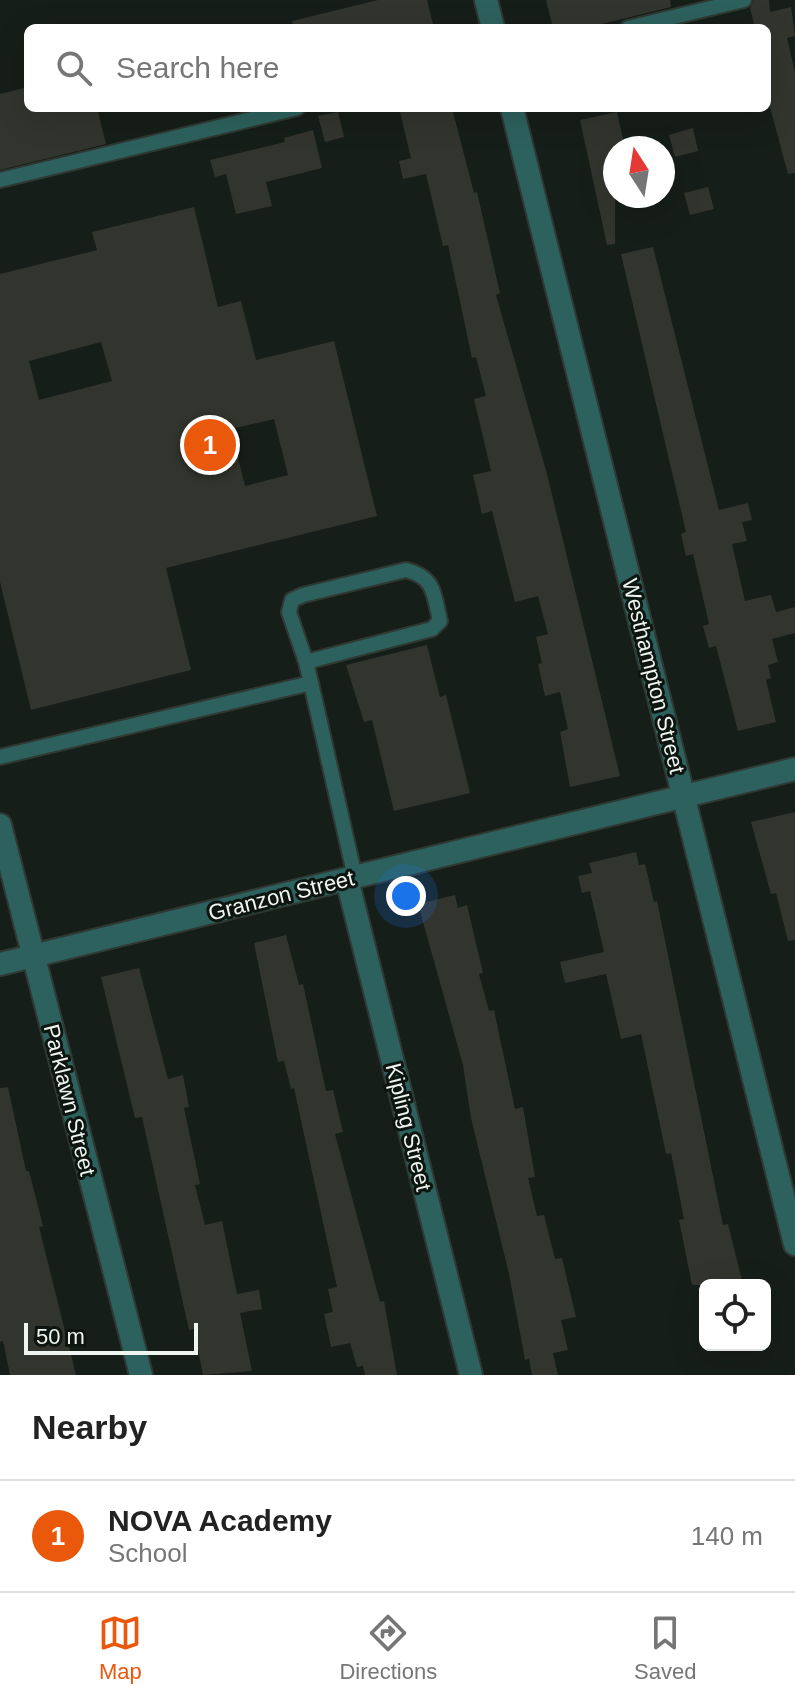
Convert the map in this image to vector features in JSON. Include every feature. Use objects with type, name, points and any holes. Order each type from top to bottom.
[{"type":"street","points":[[486,0],[492,24]]},
{"type":"street","name":"Westhampton Street","points":[[513,112],[795,1244]]},
{"type":"street","name":"Granzon Street","points":[[0,964],[795,769]]},
{"type":"street","name":"Parklawn Street","points":[[0,825],[141,1375]]},
{"type":"street","name":"Kipling Street","points":[[351,878],[471,1375]]},
{"type":"lane","points":[[645,24],[744,0]]},
{"type":"lane","points":[[0,180],[280,112]]},
{"type":"lane","points":[[306,662],[432,629],[440,621],[432,582],[422,574],[406,570],[292,600],[289,612],[311,683],[351,878]]},
{"type":"lane","points":[[0,757],[311,683]]},
{"type":"building","points":[[378,0],[427,0],[433,24],[292,24],[292,21]]},
{"type":"building","points":[[546,0],[670,0],[671,7],[601,24],[552,24]]},
{"type":"building","points":[[754,0],[769,0],[770,12],[791,7],[795,36],[787,38],[795,72],[795,173],[788,174],[771,111],[771,24],[754,24],[750,8]]},
{"type":"building","points":[[24,88],[24,112],[98,112],[106,144],[0,170],[0,94]]},
{"type":"building","points":[[338,112],[344,137],[325,142],[318,116]]},
{"type":"building","points":[[400,112],[453,112],[474,193],[477,192],[500,293],[496,295],[547,474],[620,776],[570,787],[560,732],[568,729],[560,692],[545,696],[538,664],[542,663],[536,637],[548,634],[538,596],[515,602],[492,511],[482,514],[473,475],[491,471],[474,399],[486,396],[476,357],[472,358],[448,245],[443,246],[426,174],[403,179],[399,161],[411,158]]},
{"type":"building","points":[[617,112],[622,136],[603,136],[603,208],[615,208],[615,244],[607,245],[580,120]]},
{"type":"building","points":[[693,128],[698,151],[675,157],[675,136],[669,135]]},
{"type":"building","points":[[313,130],[322,168],[266,182],[272,206],[236,214],[226,174],[215,177],[210,160],[285,142],[284,138]]},
{"type":"building","points":[[708,187],[714,209],[690,215],[684,193]]},
{"type":"building","points":[[194,207],[218,307],[241,301],[256,360],[334,341],[377,516],[166,568],[191,670],[31,710],[0,582],[0,274],[97,250],[92,232]],"holes":[[[101,342],[112,381],[39,400],[29,361]],[[274,419],[288,475],[245,486],[231,429]]]},
{"type":"building","points":[[653,247],[719,510],[748,503],[752,520],[742,522],[747,541],[732,544],[745,601],[771,595],[776,612],[795,607],[795,633],[772,639],[778,662],[768,665],[771,678],[766,680],[776,722],[738,731],[716,646],[709,648],[703,626],[709,624],[693,554],[686,556],[681,534],[686,532],[621,254]]},
{"type":"building","points":[[427,645],[440,697],[446,695],[470,793],[394,811],[372,720],[364,722],[346,665]]},
{"type":"building","points":[[795,812],[795,940],[788,941],[776,893],[771,894],[751,822]]},
{"type":"building","points":[[636,852],[639,865],[645,864],[654,902],[657,901],[723,1225],[728,1224],[742,1279],[699,1279],[699,1285],[692,1285],[679,1220],[684,1219],[671,1153],[666,1154],[641,1034],[621,1039],[606,974],[565,983],[560,962],[604,952],[590,891],[582,893],[578,876],[592,873],[589,863]]},
{"type":"building","points":[[455,895],[458,908],[467,905],[483,973],[479,974],[489,1011],[494,1010],[515,1109],[523,1107],[535,1177],[528,1178],[537,1216],[544,1215],[555,1259],[562,1258],[576,1317],[561,1320],[568,1350],[553,1353],[558,1375],[532,1375],[529,1359],[525,1360],[509,1274],[471,1118],[463,1065],[418,904]]},
{"type":"building","points":[[286,935],[299,985],[303,984],[326,1091],[333,1090],[343,1132],[335,1134],[380,1302],[384,1301],[397,1375],[365,1375],[363,1366],[357,1367],[350,1343],[331,1347],[324,1314],[333,1312],[328,1289],[337,1287],[294,1088],[291,1089],[284,1061],[278,1062],[254,943]]},
{"type":"building","points":[[139,968],[168,1079],[183,1075],[189,1107],[184,1108],[200,1184],[195,1185],[205,1225],[222,1221],[237,1294],[259,1290],[262,1309],[240,1313],[252,1371],[203,1375],[194,1329],[189,1330],[142,1117],[135,1118],[101,977]]},
{"type":"building","points":[[8,1087],[76,1375],[10,1375],[3,1341],[0,1342],[0,1088]]},
{"type":"place","name":"NOVA Academy","points":[[210,445]]}]
